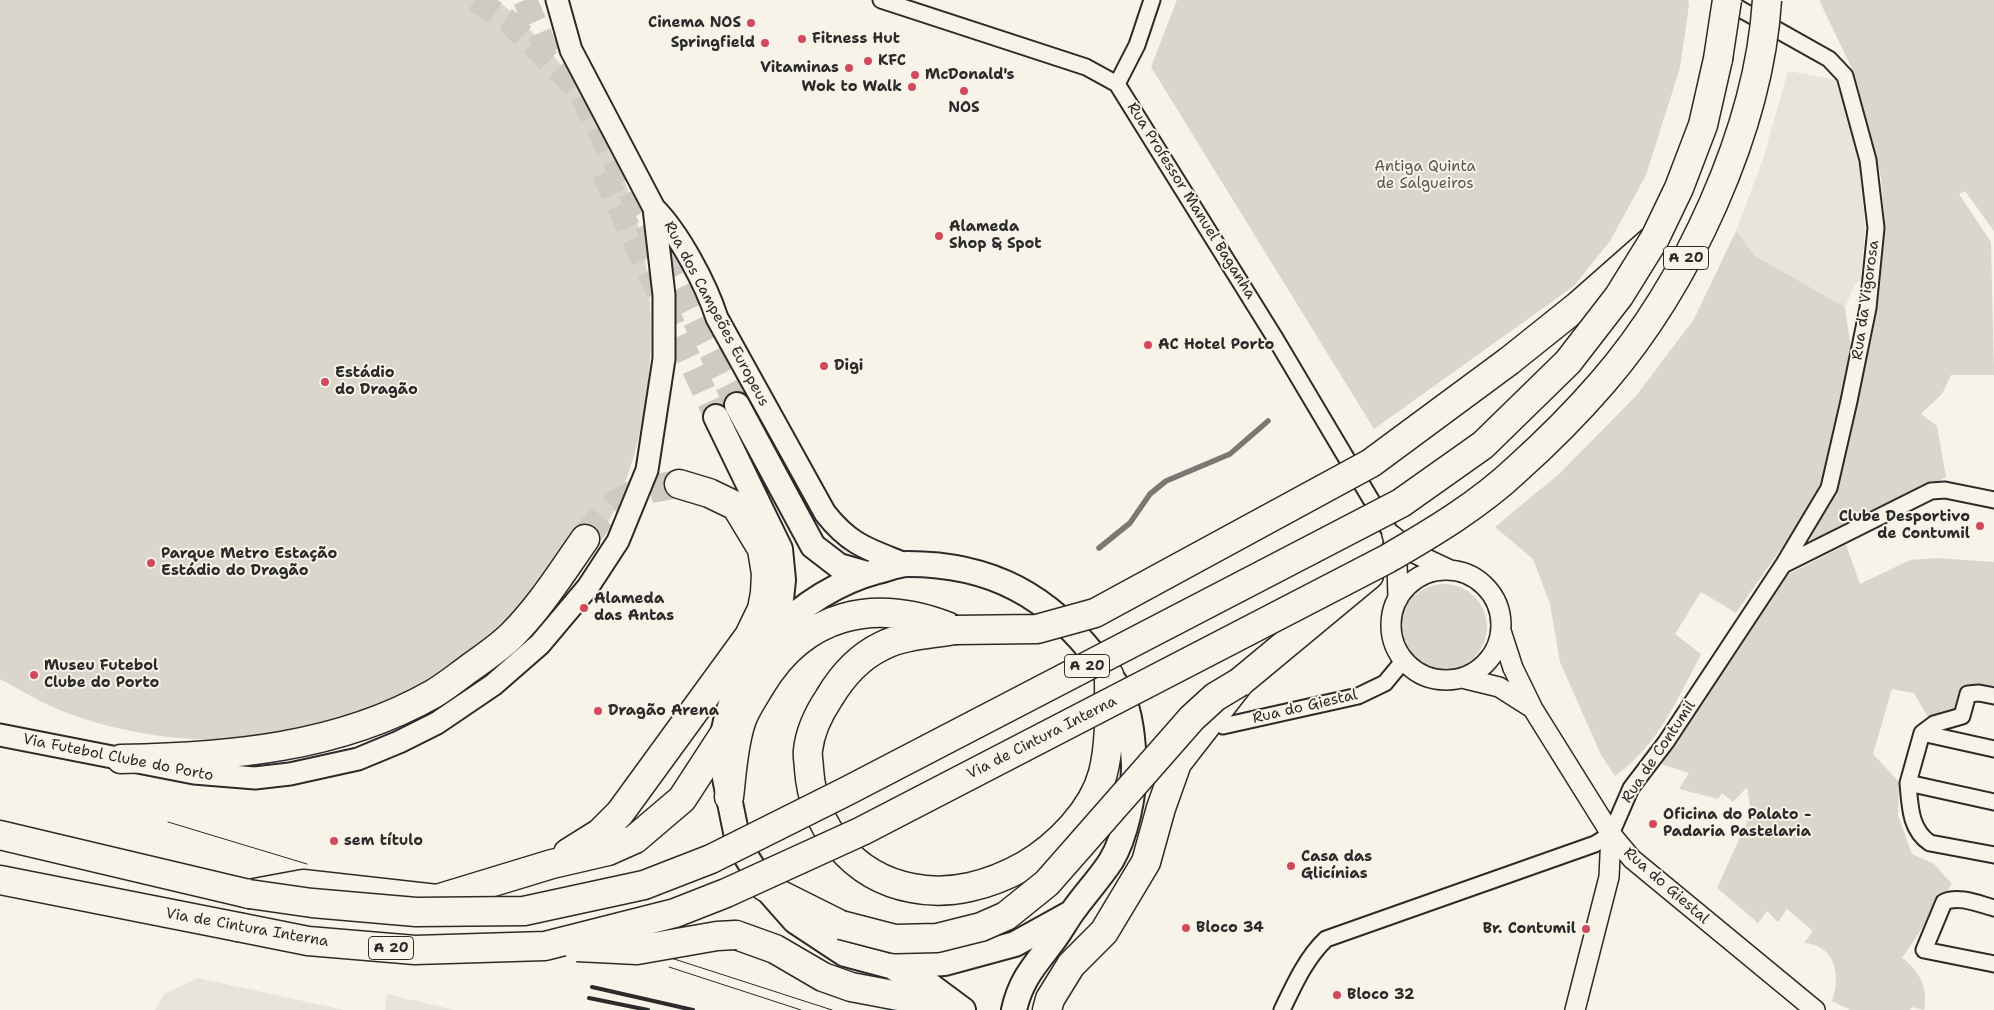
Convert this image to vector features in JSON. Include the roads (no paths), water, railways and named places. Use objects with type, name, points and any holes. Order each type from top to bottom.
[{"type":"highway","name":"A 20","points":[[0,835],[249,894],[312,903],[416,912],[524,911],[644,885],[711,859],[856,787],[1401,503],[1483,445],[1568,362],[1619,296],[1655,238],[1679,188],[1703,125],[1718,60],[1726,0]]},
{"type":"highway","name":"Via de Cintura Interna","points":[[0,880],[308,941],[415,950],[545,946],[675,913],[726,894],[862,831],[1389,547],[1428,535],[1476,503],[1517,470],[1602,383],[1649,321],[1687,255],[1716,200],[1740,136],[1756,70],[1767,0]]},
{"type":"highway","points":[[1109,675],[1109,735],[1102,774],[1088,806],[1065,834],[1036,859],[1006,876],[970,888],[936,891],[911,888],[884,879],[857,862],[831,836],[817,810],[810,784],[808,750],[819,714],[840,681],[862,657],[883,645],[908,638],[955,630],[1037,629],[1095,613],[1371,463],[1510,361],[1579,305],[1655,238]]},
{"type":"highway","points":[[552,864],[600,833],[620,813],[749,636],[762,609],[766,574],[762,549],[736,506],[709,493],[678,484]]},
{"type":"highway","points":[[121,760],[203,758],[287,747],[347,730],[391,714],[433,694],[511,636],[548,592],[585,539]]},
{"type":"highway","points":[[1047,1010],[1050,999],[1071,965],[1104,932],[1146,862],[1161,808],[1178,763],[1240,682],[1389,547]]},
{"type":"highway","points":[[729,798],[741,722],[767,675],[795,643],[815,628],[838,619],[881,613],[903,614],[933,621],[955,630]]},
{"type":"highway","points":[[765,887],[841,924],[895,939],[936,938],[981,928],[1006,916],[1047,883],[1192,718],[1215,697],[1240,682]]},
{"type":"highway","points":[[249,894],[302,884],[437,898],[552,864],[608,851],[635,839],[682,799],[723,736]]},
{"type":"highway","points":[[545,946],[637,950],[717,936],[736,935],[775,949],[823,977],[852,986],[909,998],[931,1010]]},
{"type":"main road","name":"Rua dos Campeões Europeus","points":[[557,0],[571,50],[654,208],[669,223],[710,299],[717,318],[824,513],[838,530],[852,542],[905,564]]},
{"type":"main road","name":"Via Futebol Clube do Porto","points":[[0,735],[194,773],[255,778],[290,774],[358,759],[437,723],[493,685],[540,644],[588,587],[618,541],[647,470],[664,359],[664,295],[654,208]]},
{"type":"main road","points":[[737,406],[812,546],[839,566],[867,574]]},
{"type":"main road","points":[[716,417],[777,538],[782,559],[782,599],[768,641]]},
{"type":"main road","points":[[736,506],[777,538]]},
{"type":"main road","points":[[963,1010],[924,981],[905,975],[890,966],[845,954],[795,921],[765,887],[747,858],[736,832],[721,759],[723,736],[734,698],[745,673],[768,641],[796,612],[830,590],[867,574],[905,564],[946,566],[985,574],[1022,590],[1055,612],[1083,641],[1121,692],[1131,728],[1134,767],[1130,811],[1112,860],[1021,983],[1014,1010]]},
{"type":"main road","points":[[890,966],[945,963],[980,955],[1015,944],[1071,913]]},
{"type":"street","points":[[881,0],[1086,67],[1118,84],[1137,45],[1152,0]]},
{"type":"street","name":"Rua da Vigorosa","points":[[1726,0],[1829,59],[1845,76],[1868,160],[1876,228],[1868,308],[1850,400],[1829,488],[1783,565]]},
{"type":"street","name":"Rua Professor Manuel Baganha","points":[[1118,84],[1256,306],[1389,547],[1396,562],[1398,599]]},
{"type":"street","name":"Rua de Contumil","points":[[1610,834],[1631,788],[1666,742],[1783,565],[1931,491],[1945,490],[1994,500]]},
{"type":"street","name":"Rua Professor Manuel Baganha","points":[[1389,547],[1414,553],[1451,570]]},
{"type":"street","points":[[1451,570],[1468,574],[1483,584],[1493,597],[1500,613],[1501,630],[1497,646],[1489,660],[1477,671],[1462,678],[1446,680],[1430,678],[1416,671],[1404,660],[1396,646],[1392,631],[1392,614],[1398,599],[1407,586],[1420,576],[1435,571],[1451,570]]},
{"type":"street","name":"Rua do Giestal","points":[[1501,630],[1512,668],[1533,709],[1610,834],[1632,859],[1814,1010]]},
{"type":"street","name":"Rua do Giestal","points":[[1223,726],[1358,696],[1385,683],[1404,660]]},
{"type":"street","name":"Rua do Giestal","points":[[1462,678],[1499,686],[1533,709]]},
{"type":"street","points":[[1994,696],[1979,693],[1968,694],[1962,716],[1934,724],[1922,733],[1908,783],[1913,821],[1922,838],[1930,843],[1994,855]]},
{"type":"street","points":[[1922,733],[1994,749]]},
{"type":"street","points":[[1908,783],[1994,802]]},
{"type":"street","points":[[1282,1010],[1300,974],[1318,947],[1326,939],[1595,844],[1610,834]]},
{"type":"street","points":[[1575,1010],[1609,877],[1610,834]]},
{"type":"street","points":[[1994,908],[1959,899],[1951,899],[1944,902],[1924,950],[1994,964]]},
{"type":"waterway","points":[[1099,548],[1130,523],[1150,494],[1166,481],[1230,454],[1268,421]]},
{"type":"tunnel","points":[[475,0],[508,21],[579,90],[737,405]]},
{"type":"tunnel","points":[[525,0],[548,53]]},
{"type":"tunnel","points":[[603,173],[716,417]]},
{"type":"tunnel","points":[[585,539],[604,514],[624,499],[648,490],[679,484]]},
{"type":"tram line","points":[[168,822],[307,864]]},
{"type":"tram line","points":[[671,958],[832,1010]]},
{"type":"tram line","points":[[669,967],[801,1010]]},
{"type":"railway","points":[[592,987],[693,1010]]},
{"type":"railway","points":[[589,998],[648,1010]]},
{"type":"place","name":"Cinema NOS","points":[[751,23]]},
{"type":"place","name":"Fitness Hut","points":[[802,39]]},
{"type":"place","name":"Springfield","points":[[765,43]]},
{"type":"place","name":"KFC","points":[[868,61]]},
{"type":"place","name":"Vitaminas","points":[[849,68]]},
{"type":"place","name":"McDonald's","points":[[915,75]]},
{"type":"place","name":"Wok to Walk","points":[[912,87]]},
{"type":"place","name":"NOS","points":[[964,91]]},
{"type":"place","name":"Alameda Shop & Spot","points":[[939,236]]},
{"type":"place","name":"AC Hotel Porto","points":[[1148,345]]},
{"type":"place","name":"Digi","points":[[824,366]]},
{"type":"place","name":"Estádio do Dragão","points":[[325,382]]},
{"type":"place","name":"Clube Desportivo de Contumil","points":[[1980,526]]},
{"type":"place","name":"Parque Metro Estação Estádio do Dragão","points":[[151,563]]},
{"type":"place","name":"Alameda das Antas","points":[[584,608]]},
{"type":"place","name":"Museu Futebol Clube do Porto","points":[[34,675]]},
{"type":"place","name":"Dragão Arena","points":[[598,711]]},
{"type":"place","name":"Oficina do Palato - Padaria Pastelaria","points":[[1653,824]]},
{"type":"place","name":"sem título","points":[[334,841]]},
{"type":"place","name":"Casa das Glicínias","points":[[1291,866]]},
{"type":"place","name":"Bloco 34","points":[[1186,928]]},
{"type":"place","name":"Br. Contumil","points":[[1586,929]]},
{"type":"place","name":"Bloco 32","points":[[1337,995]]},
{"type":"park label","name":"Antiga Quinta de Salgueiros","points":[[1425,176]]}]
